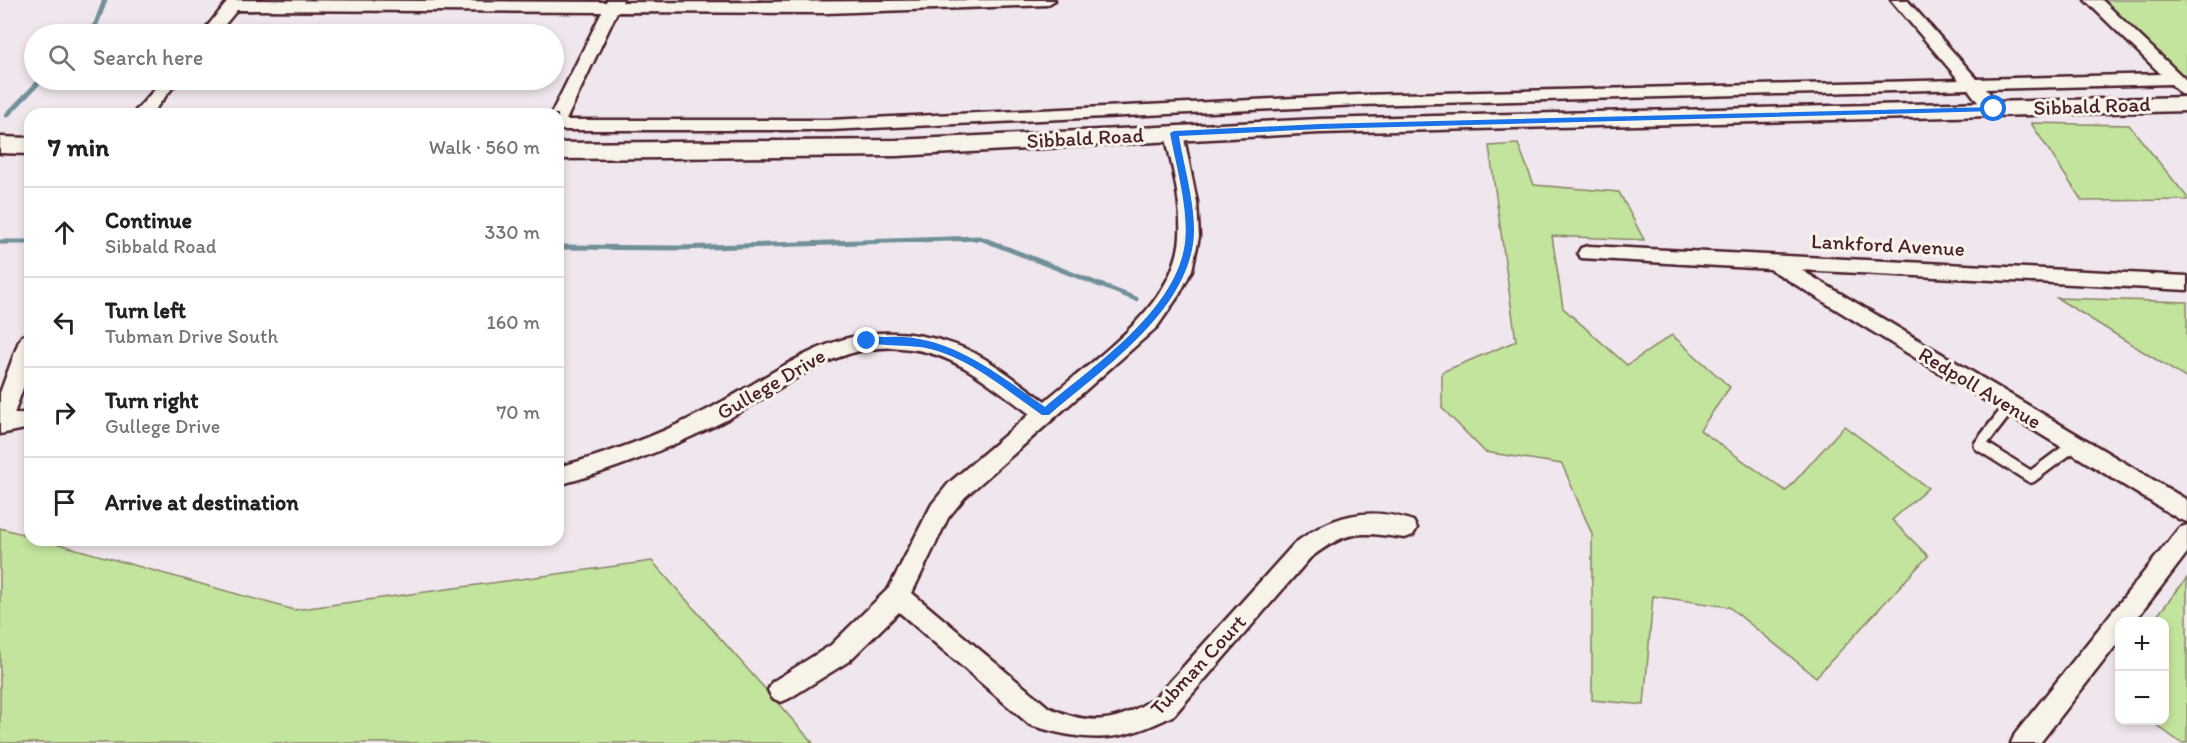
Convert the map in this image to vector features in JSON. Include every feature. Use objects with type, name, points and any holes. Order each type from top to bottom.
[{"type":"street","points":[[217,24],[235,2],[613,4],[826,8],[1047,0]]},
{"type":"street","points":[[1899,0],[1994,109]]},
{"type":"street","points":[[2093,0],[2181,84]]},
{"type":"street","points":[[563,108],[613,4]]},
{"type":"street","points":[[564,125],[829,125],[1359,100],[1973,85],[2181,84]]},
{"type":"street","points":[[147,108],[162,90]]},
{"type":"street","name":"Sibbald Road","points":[[564,152],[864,149],[1344,126],[2187,104]]},
{"type":"street","points":[[781,690],[840,653],[898,596],[940,511],[957,490],[1150,322],[1182,270],[1189,243],[1190,223],[1174,133]]},
{"type":"street","points":[[0,145],[24,146]]},
{"type":"street","name":"Lankford Avenue","points":[[1587,253],[2187,283]]},
{"type":"street","name":"Redpoll Avenue","points":[[1774,263],[2187,512]]},
{"type":"street","name":"Gullege Drive","points":[[564,474],[598,465],[664,440],[746,399],[792,368],[818,354],[843,345],[867,341],[896,340],[926,344],[951,352],[974,363],[1046,413]]},
{"type":"street","points":[[24,355],[0,424],[24,421]]},
{"type":"street","name":"Tubman Court","points":[[898,596],[1039,716],[1082,733],[1101,734],[1121,730],[1146,720],[1165,706],[1302,551],[1325,532],[1355,522],[1405,528]]},
{"type":"street","points":[[2024,743],[2187,535]]},
{"type":"lane","points":[[2011,405],[1980,445],[2031,477],[2074,445]]},
{"type":"green space","points":[[2102,0],[2187,0],[2187,80]]},
{"type":"green space","points":[[2031,123],[2129,125],[2187,197],[2187,200],[2082,201]]},
{"type":"green space","points":[[1518,144],[1534,185],[1619,192],[1644,240],[1552,236],[1563,308],[1627,365],[1672,335],[1730,387],[1700,430],[1786,491],[1844,426],[1928,488],[1892,520],[1928,556],[1816,677],[1729,607],[1653,596],[1644,705],[1592,700],[1592,534],[1562,464],[1485,452],[1442,408],[1442,372],[1516,341],[1489,146]]},
{"type":"green space","points":[[2057,298],[2187,302],[2187,379]]},
{"type":"green space","points":[[0,528],[24,534],[24,546],[65,546],[294,610],[652,561],[813,743],[0,743]]},
{"type":"green space","points":[[2187,578],[2187,743],[2181,743],[2156,725],[2169,725],[2169,617],[2156,617]]},
{"type":"waterway","points":[[96,24],[105,0]]},
{"type":"waterway","points":[[7,115],[31,90]]},
{"type":"waterway","points":[[564,247],[679,248],[980,238],[1136,299]]},
{"type":"waterway","points":[[0,242],[24,242]]},
{"type":"route","points":[[867,341],[896,340],[926,344],[951,352],[974,363],[1046,413],[1150,322],[1182,270],[1189,243],[1190,223],[1174,133],[1320,126],[1994,109]]}]
